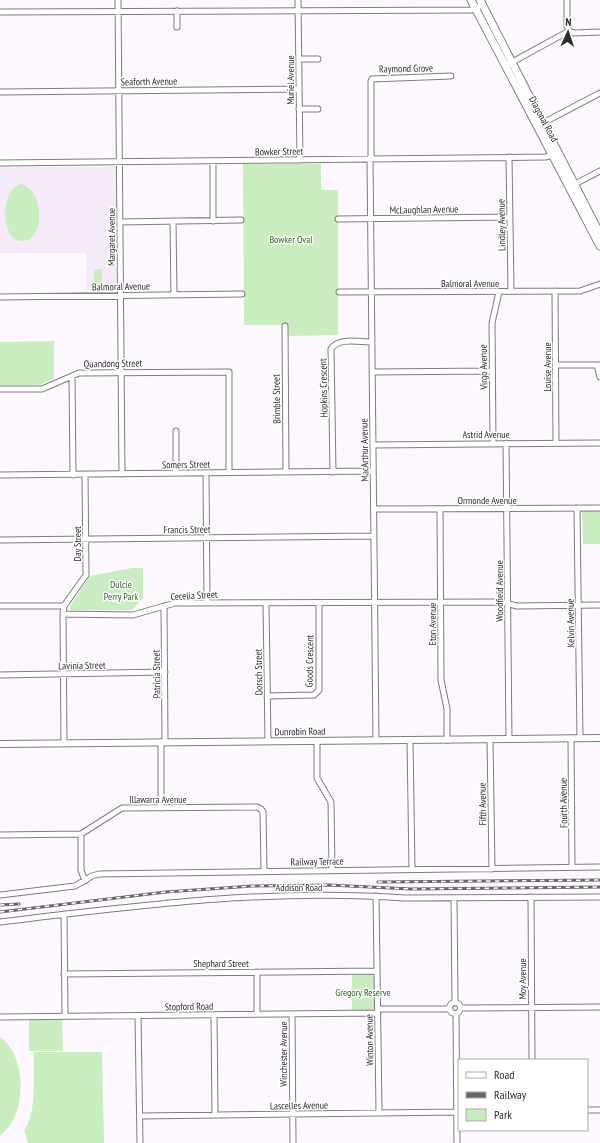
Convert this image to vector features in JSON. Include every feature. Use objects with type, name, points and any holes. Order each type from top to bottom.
[{"type":"main road","name":"Diagonal Road","points":[[478,3],[508,64],[536,127],[555,154]]},
{"type":"main road","name":"Diagonal Road","points":[[508,64],[543,123],[555,154],[600,234]]},
{"type":"main road","name":"Diagonal Road","points":[[594,222],[600,246]]},
{"type":"street","name":"Margaret Avenue","points":[[118,0],[122,474]]},
{"type":"street","name":"Muriel Avenue","points":[[298,0],[300,160]]},
{"type":"street","points":[[567,0],[567,26],[569,31]]},
{"type":"street","points":[[0,12],[298,10],[478,3]]},
{"type":"street","points":[[177,11],[177,27]]},
{"type":"street","points":[[508,64],[569,31],[574,33],[600,32]]},
{"type":"street","points":[[299,59],[318,59]]},
{"type":"street","name":"Raymond Grove","points":[[370,160],[372,78],[451,76]]},
{"type":"street","name":"Seaforth Avenue","points":[[0,92],[299,89]]},
{"type":"street","points":[[536,127],[600,93]]},
{"type":"street","points":[[299,109],[318,109]]},
{"type":"street","name":"Bowker Street","points":[[0,163],[509,158],[555,154]]},
{"type":"street","name":"Lindley Avenue","points":[[509,158],[511,291]]},
{"type":"street","name":"MacArthur Avenue","points":[[370,160],[376,740]]},
{"type":"street","points":[[213,161],[213,221]]},
{"type":"street","points":[[572,186],[600,171]]},
{"type":"street","name":"McLaughlan Avenue","points":[[338,219],[510,217]]},
{"type":"street","points":[[120,222],[241,220]]},
{"type":"street","points":[[173,221],[174,295]]},
{"type":"street","name":"Balmoral Avenue","points":[[339,292],[580,291],[600,284]]},
{"type":"street","name":"Louise Avenue","points":[[555,291],[556,443]]},
{"type":"street","name":"Virgo Avenue","points":[[493,443],[492,323],[499,292]]},
{"type":"street","name":"Balmoral Avenue","points":[[0,297],[242,294]]},
{"type":"street","name":"Brimble Street","points":[[285,326],[286,472]]},
{"type":"street","name":"Hopkins Crescent","points":[[333,472],[331,349],[334,344],[340,342],[372,342]]},
{"type":"street","points":[[556,365],[599,365],[598,373],[600,378]]},
{"type":"street","points":[[372,372],[492,371]]},
{"type":"street","name":"Quandong Street","points":[[0,389],[42,389],[79,373],[229,372],[229,473]]},
{"type":"street","points":[[72,376],[73,475]]},
{"type":"street","points":[[176,431],[176,473]]},
{"type":"street","name":"Woodfield Avenue","points":[[506,443],[509,739]]},
{"type":"street","name":"Astrid Avenue","points":[[373,445],[600,443]]},
{"type":"street","name":"Somers Street","points":[[0,475],[373,471]]},
{"type":"street","points":[[206,473],[207,603]]},
{"type":"street","name":"Day Street","points":[[64,606],[86,574],[85,474]]},
{"type":"street","name":"Kelvin Avenue","points":[[577,508],[580,738]]},
{"type":"street","name":"Ormonde Avenue","points":[[374,509],[600,508]]},
{"type":"street","name":"Eton Avenue","points":[[440,509],[441,680],[447,709],[447,740]]},
{"type":"street","name":"Francis Street","points":[[0,540],[374,536]]},
{"type":"street","name":"Cecelia Street","points":[[63,614],[133,615],[175,603],[501,602],[517,606],[600,605]]},
{"type":"street","name":"Dorsch Street","points":[[266,603],[268,741]]},
{"type":"street","name":"Goods Crescent","points":[[267,696],[314,695],[318,693],[319,603]]},
{"type":"street","points":[[0,606],[64,606],[64,743]]},
{"type":"street","name":"Patricia Street","points":[[161,808],[164,606]]},
{"type":"street","name":"Lavinia Street","points":[[0,675],[164,672]]},
{"type":"street","name":"Fourth Avenue","points":[[571,738],[572,868]]},
{"type":"street","name":"Dunrobin Road","points":[[0,744],[600,738]]},
{"type":"street","name":"Fifth Avenue","points":[[490,739],[492,868]]},
{"type":"street","points":[[410,740],[412,869]]},
{"type":"street","points":[[317,741],[317,778],[331,802],[332,870]]},
{"type":"street","name":"Illawarra Avenue","points":[[81,834],[122,808],[261,809],[263,812],[264,870]]},
{"type":"street","points":[[0,835],[81,834],[81,870],[85,881]]},
{"type":"street","name":"Railway Terrace","points":[[0,895],[75,886],[99,874],[259,872],[264,870],[600,867]]},
{"type":"street","name":"Addison Road","points":[[0,922],[149,904],[273,896],[454,898],[600,896]]},
{"type":"street","name":"Winton Avenue","points":[[376,896],[379,1112]]},
{"type":"street","name":"Moy Avenue","points":[[531,897],[532,1059]]},
{"type":"street","points":[[454,898],[455,1003]]},
{"type":"street","points":[[64,914],[65,1016]]},
{"type":"street","name":"Shephard Street","points":[[64,974],[377,971]]},
{"type":"street","points":[[257,972],[257,1014]]},
{"type":"street","points":[[455,1003],[460,1005],[461,1008],[600,1007]]},
{"type":"street","points":[[455,1003],[450,1005],[450,1009],[452,1013],[456,1014]]},
{"type":"street","points":[[456,1014],[460,1012],[461,1008]]},
{"type":"street","name":"Stopford Road","points":[[0,1017],[292,1014],[450,1009]]},
{"type":"street","name":"Winchester Avenue","points":[[292,1014],[293,1143]]},
{"type":"street","points":[[456,1014],[458,1112],[457,1143]]},
{"type":"street","points":[[214,1015],[215,1115]]},
{"type":"street","points":[[138,1016],[140,1143]]},
{"type":"street","points":[[588,1110],[600,1110]]},
{"type":"street","name":"Lascelles Avenue","points":[[140,1116],[458,1112]]},
{"type":"shaded area","points":[[0,167],[116,167],[116,290],[86,290],[86,253],[0,253]]},
{"type":"green space","name":"Bowker Oval","points":[[243,164],[321,164],[321,190],[338,190],[338,335],[289,336],[288,325],[244,325]]},
{"type":"green space","points":[[21,184],[29,188],[35,195],[39,215],[35,234],[29,239],[21,241],[14,238],[9,232],[5,214],[9,195],[14,188]]},
{"type":"green space","points":[[94,269],[102,269],[102,288],[94,288]]},
{"type":"green space","points":[[54,341],[54,378],[40,385],[0,385],[0,342]]},
{"type":"green space","points":[[582,511],[600,511],[600,544],[583,544]]},
{"type":"green space","name":"Dulcie Perry Park","points":[[132,568],[143,568],[143,598],[132,610],[70,610],[70,606],[90,576]]},
{"type":"green space","name":"Gregory Reserve","points":[[352,974],[372,974],[374,977],[375,1008],[372,1010],[352,1010]]},
{"type":"green space","points":[[62,1019],[63,1051],[29,1051],[29,1020]]},
{"type":"green space","points":[[0,1037],[9,1046],[15,1057],[21,1086],[16,1115],[9,1126],[0,1135]]},
{"type":"green space","points":[[34,1052],[102,1052],[104,1143],[28,1143],[24,1130],[31,1115],[33,1104]]},
{"type":"railway","points":[[378,882],[600,880]]},
{"type":"railway","points":[[0,912],[166,892],[252,886],[329,885],[411,889],[600,887]]},
{"type":"railway","points":[[0,905],[19,904]]}]
